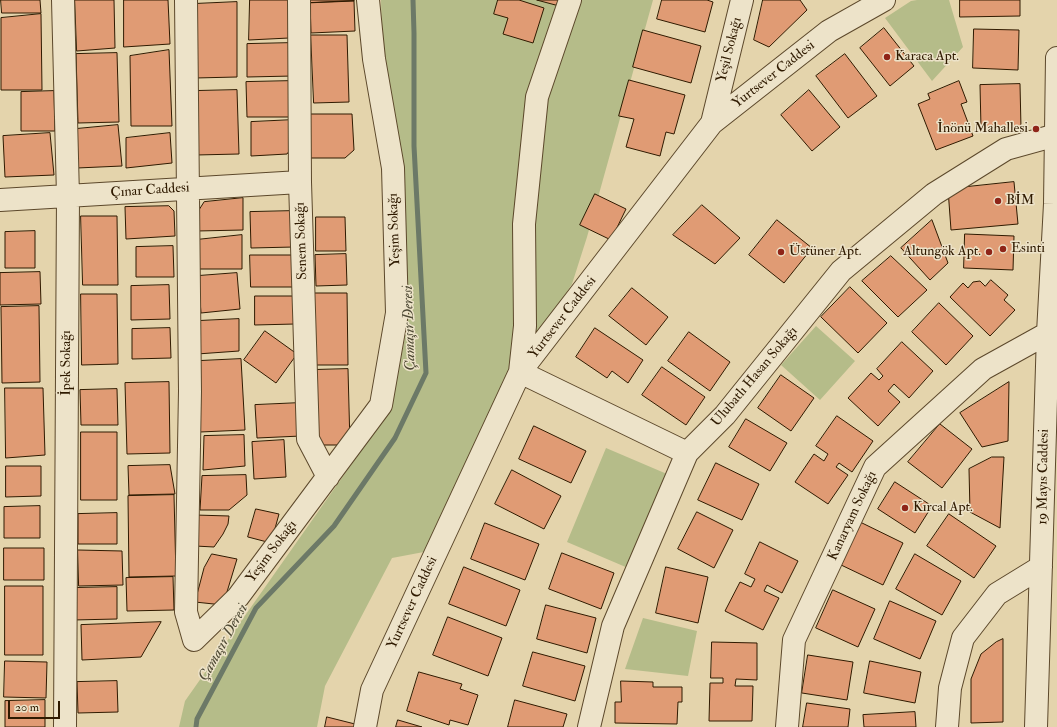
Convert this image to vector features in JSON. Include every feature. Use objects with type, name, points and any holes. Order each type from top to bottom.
[{"type":"street","name":"İpek Sokağı","points":[[63,0],[68,196],[65,727]]},
{"type":"street","name":"Yeşim Sokağı","points":[[186,0],[190,391],[186,612],[194,640],[238,597],[381,405],[397,313],[393,168],[374,58],[368,0]]},
{"type":"street","name":"Senem Sokağı","points":[[299,0],[300,182],[308,439],[328,477]]},
{"type":"street","points":[[570,0],[537,97],[524,224],[525,326],[520,372],[687,453]]},
{"type":"street","name":"Yeşil Sokağı","points":[[712,123],[742,0]]},
{"type":"street","name":"Yurtsever Caddesi","points":[[365,727],[372,690],[520,372],[712,123],[829,31],[884,0]]},
{"type":"street","name":"19 Mayıs Caddesi","points":[[1036,727],[1048,666],[1041,567],[1048,332],[1055,204],[1057,58]]},
{"type":"street","name":"Ulubatlı Hasan Sokağı","points":[[589,727],[613,626],[687,453],[726,415],[841,271],[934,194],[1006,149],[1056,135]]},
{"type":"street","name":"Çınar Caddesi","points":[[0,200],[300,182]]},
{"type":"street","name":"Kanaryam Sokağı","points":[[787,727],[794,640],[875,467],[983,369],[1048,332]]},
{"type":"street","points":[[947,727],[950,688],[963,638],[997,594],[1041,567]]},
{"type":"green space","points":[[381,0],[653,0],[587,237],[572,284],[511,378],[429,551],[392,558],[325,686],[317,727],[179,727],[185,701],[391,408],[407,327],[400,148],[382,51]]},
{"type":"green space","points":[[949,0],[963,47],[932,81],[885,18],[911,1]]},
{"type":"green space","points":[[816,326],[855,361],[820,400],[781,365]]},
{"type":"green space","points":[[606,448],[674,477],[635,571],[567,542]]},
{"type":"green space","points":[[643,618],[697,631],[688,676],[625,669]]},
{"type":"building","points":[[1,0],[40,0],[41,13],[2,13]]},
{"type":"building","points":[[75,0],[114,0],[115,48],[77,51]]},
{"type":"building","points":[[124,0],[168,0],[170,44],[124,47]]},
{"type":"building","points":[[250,0],[289,0],[289,38],[249,40]]},
{"type":"building","points":[[305,0],[354,0],[354,1],[305,3]]},
{"type":"building","points":[[498,0],[519,0],[544,8],[533,43],[503,34],[508,18],[494,14]]},
{"type":"building","points":[[537,0],[558,0],[557,5]]},
{"type":"building","points":[[662,0],[707,0],[713,2],[705,32],[657,19]]},
{"type":"building","points":[[763,0],[800,0],[807,10],[769,47],[754,40]]},
{"type":"building","points":[[960,0],[1020,0],[1020,16],[960,17]]},
{"type":"building","points":[[354,1],[355,31],[311,33],[310,3]]},
{"type":"building","points":[[237,2],[237,77],[195,78],[193,4]]},
{"type":"building","points":[[41,14],[42,90],[1,90],[1,18]]},
{"type":"building","name":"Karaca Apt.","points":[[884,28],[914,66],[890,86],[860,48]]},
{"type":"building","points":[[974,29],[1019,30],[1018,70],[973,68]]},
{"type":"building","points":[[643,30],[701,46],[691,83],[633,67]]},
{"type":"building","points":[[311,35],[347,35],[349,102],[314,103]]},
{"type":"building","points":[[292,43],[293,76],[247,77],[247,44]]},
{"type":"building","points":[[169,50],[172,126],[131,126],[130,56]]},
{"type":"building","points":[[117,53],[119,122],[78,123],[76,54]]},
{"type":"building","points":[[845,54],[877,96],[848,118],[816,76]]},
{"type":"building","points":[[629,80],[685,95],[674,134],[666,132],[660,156],[626,147],[634,119],[619,116]]},
{"type":"building","points":[[292,81],[293,117],[247,117],[246,82]]},
{"type":"building","points":[[959,81],[967,102],[961,104],[973,136],[936,150],[918,104],[930,99],[928,94]]},
{"type":"building","points":[[1020,84],[1021,128],[981,128],[980,85]]},
{"type":"building","points":[[237,90],[239,154],[196,155],[194,91]]},
{"type":"building","points":[[809,90],[840,127],[812,151],[781,115]]},
{"type":"building","points":[[54,91],[55,131],[21,131],[21,92]]},
{"type":"building","points":[[310,114],[352,114],[354,150],[345,158],[310,158]]},
{"type":"building","points":[[293,120],[294,144],[287,154],[251,156],[251,122]]},
{"type":"building","points":[[118,125],[122,166],[77,168],[76,129]]},
{"type":"building","points":[[50,133],[54,175],[5,177],[3,136]]},
{"type":"building","points":[[170,133],[172,163],[126,168],[126,138]]},
{"type":"building","points":[[1014,182],[1018,224],[951,230],[948,189]]},
{"type":"building","points":[[595,194],[626,209],[611,240],[580,225]]},
{"type":"building","points":[[243,198],[243,230],[197,231],[197,213],[204,202]]},
{"type":"building","points":[[702,205],[740,238],[715,264],[673,235]]},
{"type":"building","points":[[169,206],[174,211],[175,236],[126,239],[125,207]]},
{"type":"building","points":[[293,211],[294,247],[251,248],[250,212]]},
{"type":"building","points":[[81,216],[117,216],[118,285],[83,285]]},
{"type":"building","points":[[316,217],[345,217],[346,251],[316,251]]},
{"type":"building","name":"Üstüner Apt.","points":[[777,220],[812,248],[784,283],[749,255]]},
{"type":"building","points":[[932,220],[948,263],[930,280],[901,248]]},
{"type":"building","points":[[35,231],[35,268],[5,268],[5,232]]},
{"type":"building","name":"Altungök Apt.","points":[[965,234],[1014,236],[1013,270],[964,268]]},
{"type":"building","points":[[242,235],[242,269],[198,269],[196,240]]},
{"type":"building","points":[[173,246],[174,277],[136,277],[136,247]]},
{"type":"building","points":[[346,254],[347,285],[316,286],[315,255]]},
{"type":"building","points":[[250,255],[294,255],[294,287],[251,287]]},
{"type":"building","points":[[891,256],[927,290],[898,317],[862,281]]},
{"type":"building","points":[[40,272],[41,304],[0,305],[0,273]]},
{"type":"building","points":[[237,273],[240,309],[201,313],[198,276]]},
{"type":"building","points":[[991,280],[1008,295],[1004,300],[1015,310],[990,336],[950,297],[963,283],[968,288],[973,282],[980,281],[985,286]]},
{"type":"building","points":[[169,285],[170,319],[131,320],[131,286]]},
{"type":"building","points":[[850,287],[887,323],[858,353],[821,317]]},
{"type":"building","points":[[632,288],[668,317],[646,345],[609,316]]},
{"type":"building","points":[[314,293],[347,293],[348,365],[316,365]]},
{"type":"building","points":[[81,294],[117,294],[118,364],[82,365]]},
{"type":"building","points":[[255,296],[295,296],[295,324],[255,325]]},
{"type":"building","points":[[939,303],[973,336],[946,365],[912,332]]},
{"type":"building","points":[[39,306],[40,382],[2,383],[1,307]]},
{"type":"building","points":[[239,319],[239,351],[197,354],[198,321]]},
{"type":"building","points":[[170,328],[171,358],[132,359],[132,329]]},
{"type":"building","points":[[595,328],[643,360],[628,383],[612,371],[607,378],[576,357]]},
{"type":"building","points":[[265,331],[297,354],[276,383],[244,360]]},
{"type":"building","points":[[689,332],[730,362],[710,391],[668,361]]},
{"type":"building","points":[[902,342],[933,371],[909,398],[894,384],[888,391],[900,402],[878,426],[848,398],[871,373],[879,380],[883,376],[877,369]]},
{"type":"building","points":[[241,359],[245,430],[200,432],[199,361]]},
{"type":"building","points":[[662,367],[705,397],[686,425],[642,395]]},
{"type":"building","points":[[348,369],[350,445],[314,445],[312,370]]},
{"type":"building","points":[[781,375],[814,398],[791,431],[758,408]]},
{"type":"building","points":[[169,382],[170,453],[127,454],[125,383]]},
{"type":"building","points":[[1009,382],[1008,441],[982,447],[960,413]]},
{"type":"building","points":[[5,388],[43,388],[45,455],[6,458]]},
{"type":"building","points":[[117,389],[118,425],[81,425],[80,390]]},
{"type":"building","points":[[300,403],[301,436],[257,438],[255,405]]},
{"type":"building","points":[[837,416],[873,441],[852,472],[839,463],[836,467],[848,475],[828,504],[795,482],[814,454],[824,461],[828,454],[816,446]]},
{"type":"building","points":[[746,419],[787,443],[770,471],[729,447]]},
{"type":"building","points":[[940,424],[972,449],[942,488],[908,462]]},
{"type":"building","points":[[534,426],[586,451],[571,483],[519,459]]},
{"type":"building","points":[[81,432],[117,432],[117,500],[81,500]]},
{"type":"building","points":[[244,435],[245,466],[203,470],[204,436]]},
{"type":"building","points":[[284,440],[286,477],[254,479],[252,442]]},
{"type":"building","points":[[992,457],[1004,457],[1000,528],[970,512],[969,469]]},
{"type":"building","points":[[716,463],[759,484],[742,520],[698,500]]},
{"type":"building","points":[[170,465],[175,494],[129,495],[128,466]]},
{"type":"building","points":[[6,466],[41,466],[41,496],[6,497]]},
{"type":"building","points":[[512,470],[561,496],[544,529],[495,504]]},
{"type":"building","points":[[246,475],[247,495],[229,510],[200,510],[202,476]]},
{"type":"building","name":"Kırcal Apt.","points":[[895,482],[932,506],[915,533],[878,509]]},
{"type":"building","points":[[174,495],[176,576],[129,577],[128,496]]},
{"type":"building","points":[[40,506],[40,538],[4,538],[4,507]]},
{"type":"building","points":[[256,509],[279,514],[271,543],[248,537]]},
{"type":"building","points":[[697,512],[733,530],[714,568],[678,549]]},
{"type":"building","points":[[117,513],[117,544],[78,544],[78,514]]},
{"type":"building","points":[[949,514],[996,546],[974,578],[927,546]]},
{"type":"building","points":[[195,515],[229,516],[228,524],[214,547],[195,546]]},
{"type":"building","points":[[860,522],[903,543],[883,585],[839,564]]},
{"type":"building","points":[[485,523],[539,544],[525,580],[471,559]]},
{"type":"building","points":[[760,542],[798,561],[782,593],[767,585],[764,591],[779,598],[763,630],[725,611],[740,582],[751,587],[755,579],[745,574]]},
{"type":"building","points":[[4,548],[44,548],[44,580],[4,580]]},
{"type":"building","points":[[78,550],[122,551],[123,585],[79,586]]},
{"type":"building","points":[[562,553],[614,573],[601,609],[549,589]]},
{"type":"building","points":[[212,554],[237,559],[223,605],[195,602],[204,568]]},
{"type":"building","points":[[915,554],[961,581],[942,615],[896,589]]},
{"type":"building","points":[[464,567],[520,590],[506,626],[449,604]]},
{"type":"building","points":[[666,567],[708,577],[698,623],[656,613]]},
{"type":"building","points":[[173,577],[174,610],[127,611],[126,578]]},
{"type":"building","points":[[5,586],[43,586],[43,655],[5,655]]},
{"type":"building","points":[[117,587],[117,619],[73,620],[72,588]]},
{"type":"building","points":[[833,590],[875,609],[858,647],[816,628]]},
{"type":"building","points":[[890,601],[936,621],[920,659],[874,639]]},
{"type":"building","points":[[546,605],[596,618],[587,653],[537,639]]},
{"type":"building","points":[[448,617],[502,638],[488,676],[433,655]]},
{"type":"building","points":[[161,622],[141,657],[82,660],[81,625]]},
{"type":"building","points":[[1003,639],[1003,722],[971,723],[971,679],[981,654],[996,642]]},
{"type":"building","points":[[712,642],[757,643],[757,680],[736,679],[735,686],[753,686],[752,721],[709,721],[710,683],[723,683],[723,678],[711,678]]},
{"type":"building","points":[[533,652],[585,666],[575,701],[523,686]]},
{"type":"building","points":[[808,655],[853,662],[847,700],[802,693]]},
{"type":"building","points":[[5,661],[47,662],[46,698],[4,697]]},
{"type":"building","points":[[870,661],[921,672],[915,703],[864,693]]},
{"type":"building","points":[[419,672],[462,684],[460,689],[478,695],[468,725],[450,720],[449,725],[407,711]]},
{"type":"building","points":[[117,681],[118,712],[78,713],[77,682]]},
{"type":"building","points":[[621,681],[653,682],[653,687],[682,687],[682,702],[678,702],[677,724],[615,723],[615,702],[621,702]]},
{"type":"building","points":[[45,700],[45,727],[5,727],[5,701]]},
{"type":"building","points":[[515,700],[567,714],[563,727],[508,727]]},
{"type":"building","points":[[807,703],[850,709],[848,727],[803,727]]},
{"type":"building","points":[[915,712],[916,727],[864,727],[863,715]]},
{"type":"building","points":[[327,717],[355,724],[354,727],[325,727]]},
{"type":"building","points":[[398,720],[422,727],[396,727]]},
{"type":"waterway","name":"Çamaşır Deresi","points":[[196,727],[197,719],[256,608],[334,526],[395,438],[426,373],[414,146],[413,0]]},
{"type":"place","name":"Karaca Apt.","points":[[887,57]]},
{"type":"place","name":"İnönü Mahallesi","points":[[1036,129]]},
{"type":"place","name":"BİM","points":[[998,201]]},
{"type":"place","name":"Esinti","points":[[1003,249]]},
{"type":"place","name":"Üstüner Apt.","points":[[781,252]]},
{"type":"place","name":"Altungök Apt.","points":[[989,252]]},
{"type":"place","name":"Kırcal Apt.","points":[[905,508]]}]
